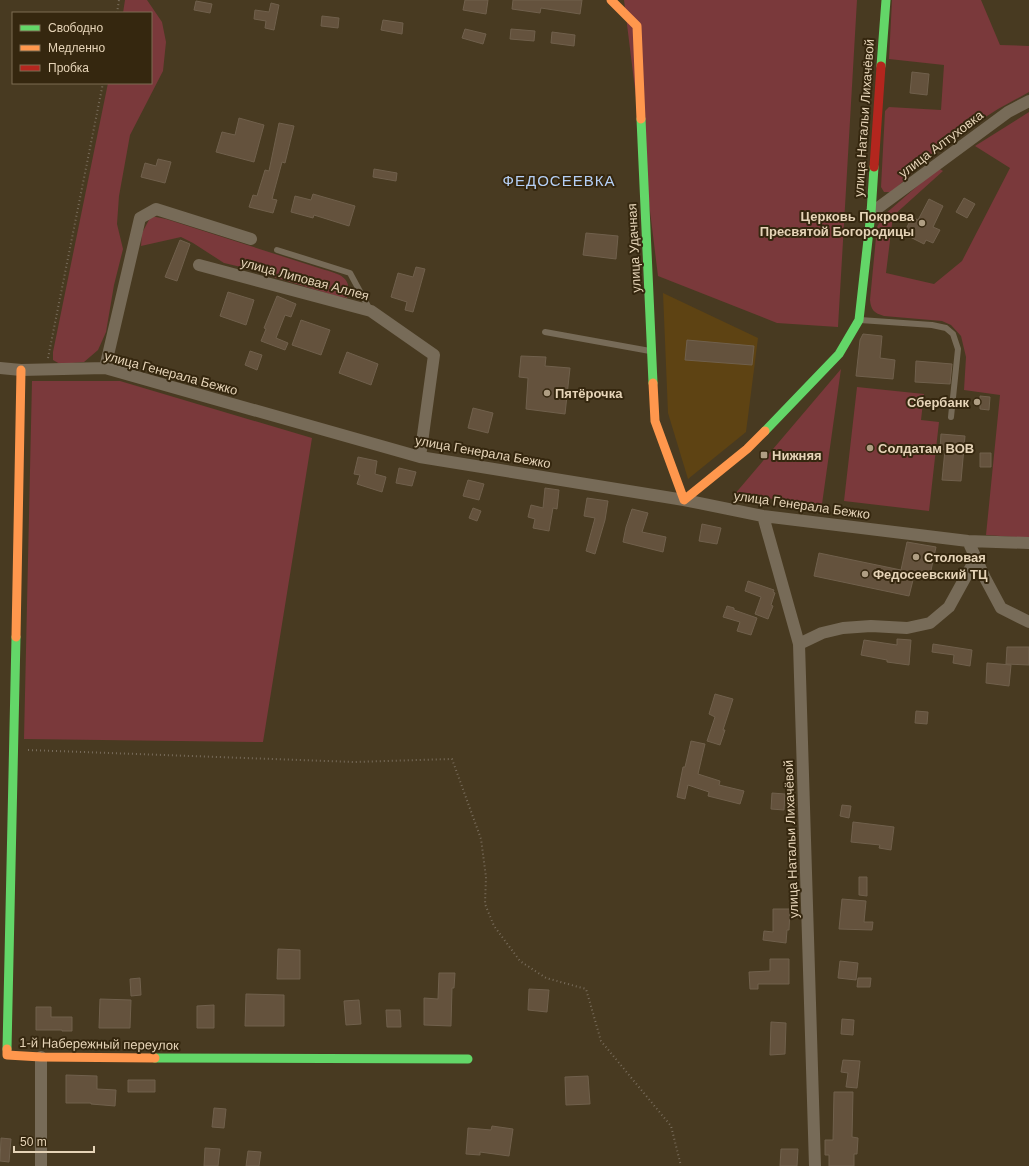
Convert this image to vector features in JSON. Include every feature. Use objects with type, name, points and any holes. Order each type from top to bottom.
[{"type":"street","name":"улица Удачная","points":[[611,0],[637,26],[655,420],[684,500]]},
{"type":"street","name":"улица Натальи Лихачёвой","points":[[684,500],[747,450],[839,354],[859,320],[871,213],[886,0]]},
{"type":"street","name":"улица Алтуховка","points":[[871,213],[1008,112],[1029,101]]},
{"type":"street","name":"улица Липовая Аллея","points":[[105,368],[140,218],[156,209],[251,239]]},
{"type":"street","name":"улица Липовая Аллея","points":[[199,265],[371,311],[434,355],[420,457]]},
{"type":"street","name":"улица Генерала Бежко","points":[[0,368],[21,370],[51,368],[105,368],[420,457],[684,500],[763,516],[968,540],[1029,543]]},
{"type":"street","name":"1-й Набережный переулок","points":[[21,370],[6,1058],[468,1059]]},
{"type":"street","name":"улица Натальи Лихачёвой","points":[[763,516],[799,644],[815,1166]]},
{"type":"street","points":[[968,540],[1000,608],[1029,622]]},
{"type":"street","points":[[799,644],[822,633],[843,628],[871,626],[907,628],[930,623],[949,608],[976,558]]},
{"type":"street","points":[[41,1057],[41,1166]]},
{"type":"lane","points":[[278,250],[350,273],[371,311]]},
{"type":"lane","points":[[859,320],[932,325],[946,328],[953,334],[958,349],[952,417]]},
{"type":"lane","points":[[545,332],[652,351]]},
{"type":"path","points":[[117,12],[119,0]]},
{"type":"path","points":[[51,368],[48,359],[103,84]]},
{"type":"path","points":[[12,750],[354,762],[452,759],[481,839],[486,877],[485,904],[494,926],[520,961],[546,978],[586,989],[600,1041],[671,1126],[681,1166]]},
{"type":"shaded area","points":[[125,0],[147,0],[162,22],[166,42],[163,71],[130,135],[119,196],[117,224],[123,249],[114,285],[106,332],[98,350],[84,362],[60,364],[53,360],[53,352],[108,84],[152,84],[152,12],[123,12]]},
{"type":"shaded area","points":[[624,0],[857,0],[838,327],[777,323],[658,276]]},
{"type":"shaded area","points":[[892,0],[981,0],[1000,45],[1029,46],[1029,92],[998,109],[940,146],[892,192],[884,192],[881,187],[885,111],[889,107],[941,110],[944,65],[889,59]]},
{"type":"shaded area","points":[[1029,112],[1029,538],[986,535],[1000,395],[964,390],[966,357],[961,336],[951,325],[942,321],[881,315],[874,311],[870,300],[877,227],[884,215],[938,168],[943,171],[893,216],[886,273],[934,284],[962,261],[1010,168],[975,146]]},
{"type":"shaded area","points":[[151,216],[166,219],[336,273],[347,281],[347,298],[224,263],[181,237],[141,246],[142,233]]},
{"type":"shaded area","points":[[663,293],[758,338],[746,432],[688,479],[668,413]]},
{"type":"shaded area","points":[[841,369],[822,504],[734,495]]},
{"type":"shaded area","points":[[32,381],[120,381],[312,438],[263,742],[24,739]]},
{"type":"shaded area","points":[[857,387],[924,394],[921,420],[939,422],[929,511],[844,501]]},
{"type":"building","points":[[465,0],[488,0],[486,14],[463,10]]},
{"type":"building","points":[[513,0],[582,0],[580,14],[541,8],[540,13],[512,9]]},
{"type":"building","points":[[196,1],[212,4],[210,13],[194,10]]},
{"type":"building","points":[[271,3],[279,5],[274,30],[265,28],[266,21],[254,19],[255,10],[269,12]]},
{"type":"building","points":[[322,16],[339,18],[338,28],[321,26]]},
{"type":"building","points":[[383,20],[403,23],[402,34],[381,30]]},
{"type":"building","points":[[465,29],[486,34],[483,44],[462,38]]},
{"type":"building","points":[[511,29],[535,31],[534,41],[510,39]]},
{"type":"building","points":[[552,32],[575,35],[574,46],[551,43]]},
{"type":"building","points":[[912,72],[929,74],[927,95],[910,93]]},
{"type":"building","points":[[239,118],[264,125],[254,162],[216,152],[222,132],[235,135]]},
{"type":"building","points":[[279,123],[294,126],[285,163],[282,162],[272,199],[277,200],[273,213],[249,207],[253,195],[257,196],[265,170],[269,171]]},
{"type":"building","points":[[158,159],[171,162],[165,183],[141,177],[145,163],[156,166]]},
{"type":"building","points":[[374,169],[397,173],[396,181],[373,177]]},
{"type":"building","points":[[313,194],[355,206],[349,226],[314,215],[313,218],[291,212],[295,196],[311,200]]},
{"type":"building","points":[[964,198],[975,204],[967,218],[956,212]]},
{"type":"building","name":"Церковь Покрова Пресвятой Богородицы","points":[[929,199],[943,206],[933,227],[940,230],[933,243],[926,240],[924,244],[910,237],[912,232],[906,229],[912,217],[918,220]]},
{"type":"building","points":[[586,233],[618,236],[616,259],[583,255]]},
{"type":"building","points":[[180,240],[190,244],[177,281],[165,277]]},
{"type":"building","points":[[416,267],[425,269],[413,312],[405,310],[407,302],[391,297],[398,273],[413,277]]},
{"type":"building","points":[[228,292],[254,300],[246,325],[220,316]]},
{"type":"building","points":[[277,296],[296,304],[291,317],[285,315],[276,338],[288,343],[285,350],[261,341],[266,329],[264,328]]},
{"type":"building","points":[[301,320],[330,330],[321,355],[292,345]]},
{"type":"building","points":[[863,334],[882,336],[880,358],[895,360],[893,379],[856,376],[860,340]]},
{"type":"building","points":[[687,340],[754,346],[752,365],[685,360]]},
{"type":"building","points":[[250,351],[262,355],[257,370],[245,365]]},
{"type":"building","points":[[347,352],[378,364],[371,385],[339,373]]},
{"type":"building","name":"Пятёрочка","points":[[521,356],[546,357],[545,366],[570,368],[565,414],[526,409],[528,378],[519,377]]},
{"type":"building","points":[[916,361],[952,364],[950,384],[915,382]]},
{"type":"building","points":[[980,396],[990,397],[989,410],[980,409]]},
{"type":"building","points":[[473,408],[493,413],[488,433],[468,428]]},
{"type":"building","points":[[941,434],[965,436],[961,481],[942,480],[945,450],[940,449]]},
{"type":"building","points":[[980,453],[991,453],[991,467],[980,467]]},
{"type":"building","points":[[358,457],[377,461],[375,474],[386,477],[382,492],[357,484],[360,475],[354,474]]},
{"type":"building","points":[[399,468],[416,472],[412,486],[396,483]]},
{"type":"building","points":[[468,480],[484,484],[479,500],[463,496]]},
{"type":"building","points":[[545,488],[559,490],[557,509],[553,508],[549,531],[533,528],[535,519],[528,517],[531,505],[543,508]]},
{"type":"building","points":[[587,498],[608,501],[605,520],[595,554],[586,551],[595,518],[584,516]]},
{"type":"building","points":[[473,508],[481,511],[477,521],[469,518]]},
{"type":"building","points":[[632,509],[648,513],[642,532],[666,537],[663,552],[623,542]]},
{"type":"building","points":[[702,524],[721,528],[717,544],[699,541]]},
{"type":"building","name":"Федосеевский ТЦ","points":[[907,542],[936,547],[930,575],[915,572],[909,596],[814,576],[819,553],[901,570]]},
{"type":"building","points":[[748,581],[774,590],[773,592],[775,593],[771,605],[773,606],[768,619],[755,614],[761,597],[745,591]]},
{"type":"building","points":[[727,606],[757,618],[751,635],[737,631],[740,622],[723,617]]},
{"type":"building","points":[[897,639],[911,640],[909,665],[887,662],[887,660],[861,655],[864,640],[897,645]]},
{"type":"building","points":[[933,644],[972,650],[970,666],[953,663],[954,655],[932,652]]},
{"type":"building","points":[[1007,647],[1029,647],[1029,665],[1006,664]]},
{"type":"building","points":[[987,663],[1011,665],[1009,686],[986,683]]},
{"type":"building","points":[[715,694],[733,699],[720,745],[707,741],[715,717],[709,714]]},
{"type":"building","points":[[916,711],[928,712],[927,724],[915,723]]},
{"type":"building","points":[[691,741],[705,744],[698,774],[720,781],[719,785],[744,791],[740,804],[708,796],[709,792],[688,785],[685,799],[677,797],[683,767],[685,767]]},
{"type":"building","points":[[772,793],[785,794],[784,810],[771,809]]},
{"type":"building","points":[[842,805],[851,806],[849,818],[840,816]]},
{"type":"building","points":[[853,822],[894,827],[891,850],[879,848],[880,845],[851,842]]},
{"type":"building","points":[[859,877],[867,877],[867,896],[859,895]]},
{"type":"building","points":[[842,899],[866,901],[864,922],[873,922],[872,930],[839,929]]},
{"type":"building","points":[[773,909],[790,909],[789,930],[787,930],[786,943],[763,940],[764,931],[773,932]]},
{"type":"building","points":[[278,949],[300,950],[300,979],[277,979]]},
{"type":"building","points":[[770,959],[789,959],[789,984],[758,984],[758,989],[750,989],[749,972],[770,971]]},
{"type":"building","points":[[840,961],[858,963],[856,980],[838,978]]},
{"type":"building","points":[[439,973],[455,973],[454,988],[452,988],[451,1026],[424,1025],[424,998],[438,999]]},
{"type":"building","points":[[140,978],[141,995],[131,996],[130,979]]},
{"type":"building","points":[[858,978],[871,978],[870,987],[857,987]]},
{"type":"building","points":[[529,989],[549,990],[547,1012],[528,1010]]},
{"type":"building","points":[[246,994],[284,995],[284,1026],[245,1026]]},
{"type":"building","points":[[100,999],[131,1000],[130,1028],[99,1028]]},
{"type":"building","points":[[359,1000],[361,1024],[346,1025],[344,1001]]},
{"type":"building","points":[[214,1005],[214,1028],[197,1028],[197,1006]]},
{"type":"building","points":[[36,1007],[51,1007],[51,1017],[72,1017],[72,1031],[36,1030]]},
{"type":"building","points":[[386,1010],[400,1010],[401,1027],[387,1027]]},
{"type":"building","points":[[842,1019],[854,1020],[853,1035],[841,1034]]},
{"type":"building","points":[[771,1022],[786,1023],[785,1054],[770,1055]]},
{"type":"building","points":[[843,1060],[860,1061],[857,1088],[846,1087],[848,1073],[841,1072]]},
{"type":"building","points":[[66,1075],[97,1076],[97,1089],[116,1090],[115,1106],[91,1103],[66,1103]]},
{"type":"building","points":[[588,1076],[590,1104],[566,1105],[565,1077]]},
{"type":"building","points":[[128,1080],[155,1080],[155,1092],[128,1092]]},
{"type":"building","points":[[834,1092],[853,1092],[852,1137],[858,1138],[857,1154],[854,1154],[854,1166],[829,1166],[829,1155],[825,1155],[825,1140],[833,1140]]},
{"type":"building","points":[[214,1108],[226,1109],[224,1128],[212,1127]]},
{"type":"building","points":[[492,1126],[513,1129],[509,1156],[480,1152],[480,1155],[466,1154],[468,1128],[491,1130]]},
{"type":"building","points":[[1,1138],[11,1139],[9,1162],[0,1161]]},
{"type":"building","points":[[205,1148],[220,1149],[218,1166],[204,1166]]},
{"type":"building","points":[[781,1149],[798,1149],[797,1166],[780,1166]]},
{"type":"building","points":[[248,1151],[261,1152],[259,1166],[246,1166]]},
{"type":"traffic: fast","points":[[881,66],[886,0]]},
{"type":"traffic: fast","points":[[641,119],[653,383]]},
{"type":"traffic: fast","points":[[765,431],[839,354],[859,320],[871,213],[874,167]]},
{"type":"traffic: fast","points":[[7,1049],[16,637]]},
{"type":"traffic: fast","points":[[155,1058],[468,1059]]},
{"type":"traffic: slow","points":[[611,0],[637,26],[641,119]]},
{"type":"traffic: slow","points":[[16,637],[21,370]]},
{"type":"traffic: slow","points":[[653,383],[655,421],[684,500],[747,449],[765,431]]},
{"type":"traffic: slow","points":[[7,1049],[7,1055],[41,1057],[155,1058]]},
{"type":"traffic: jam","points":[[874,167],[881,66]]},
{"type":"place","name":"Церковь Покрова Пресвятой Богородицы","points":[[922,223]]},
{"type":"place","name":"Пятёрочка","points":[[547,393]]},
{"type":"place","name":"Сбербанк","points":[[977,402]]},
{"type":"place","name":"Солдатам ВОВ","points":[[870,448]]},
{"type":"place","name":"Нижняя","points":[[764,455]]},
{"type":"place","name":"Столовая","points":[[916,557]]},
{"type":"place","name":"Федосеевский ТЦ","points":[[865,574]]},
{"type":"district","name":"ФЕДОСЕЕВКА","points":[[559,180]]}]
